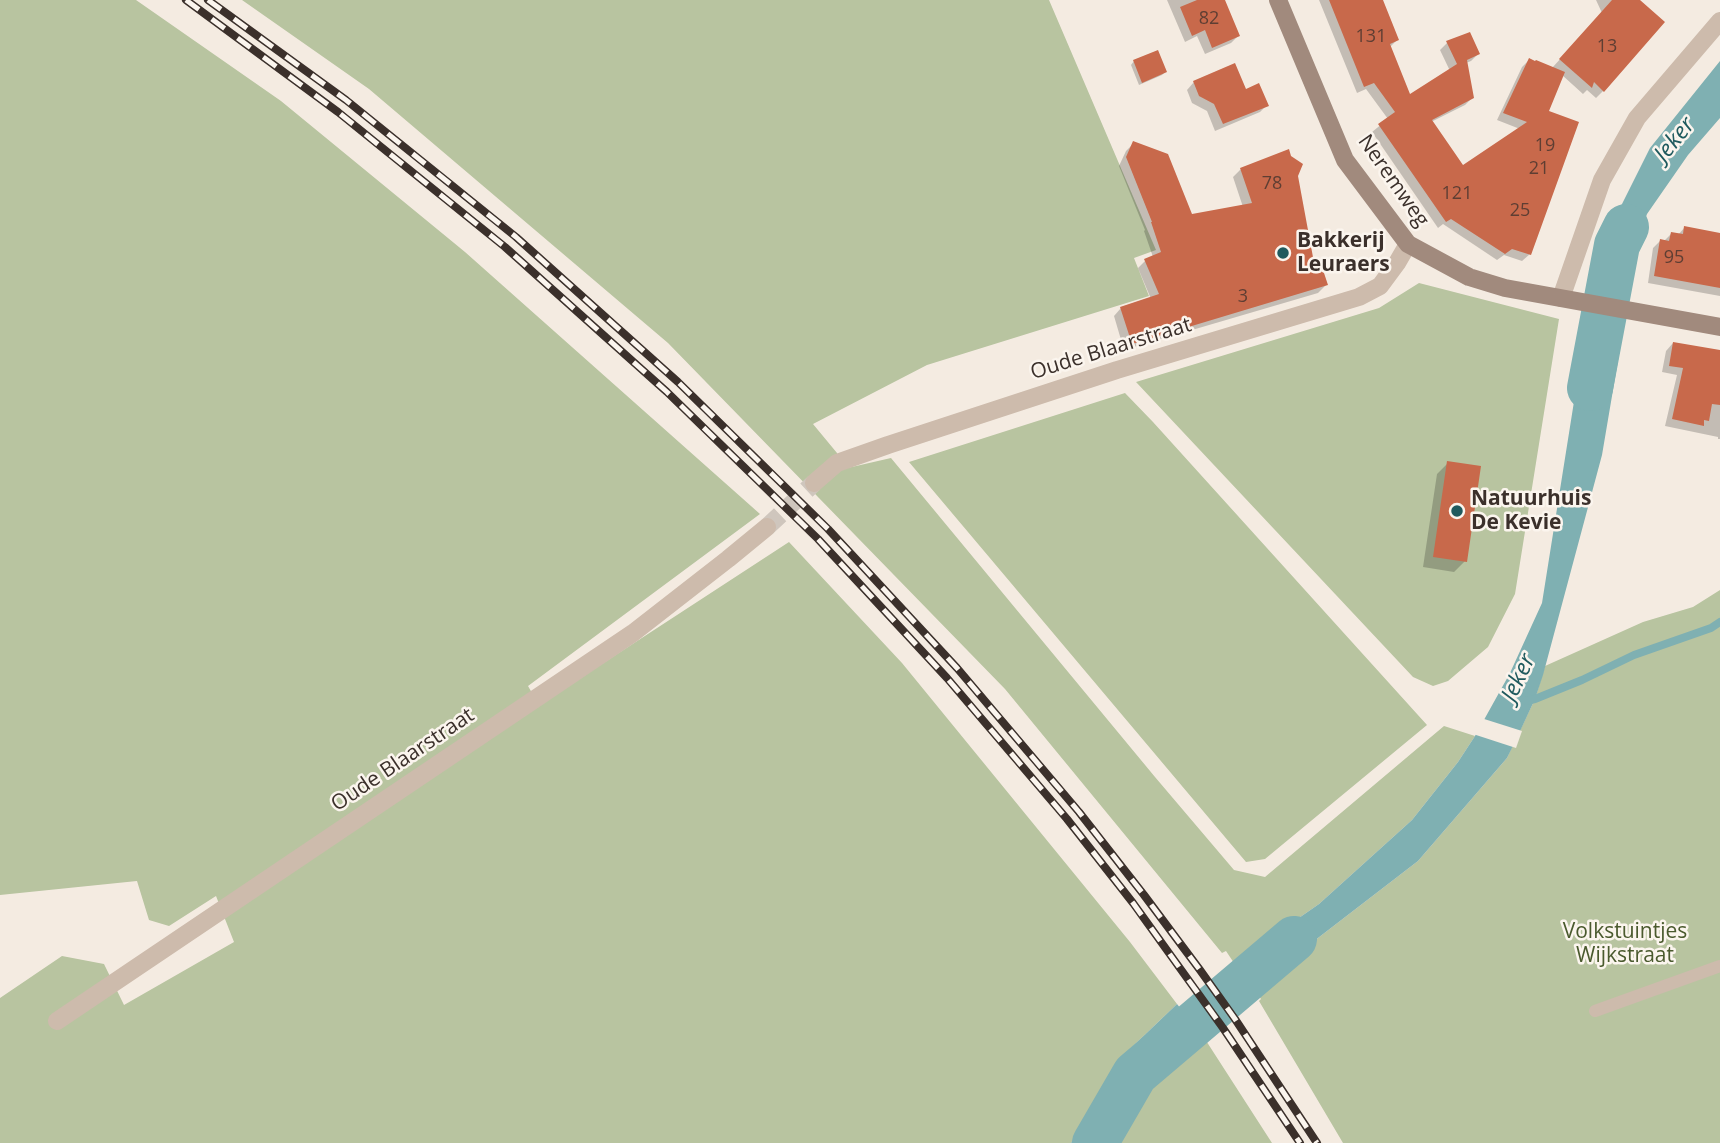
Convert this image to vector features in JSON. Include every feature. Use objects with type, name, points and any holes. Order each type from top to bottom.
[{"type":"street","name":"Neremweg","points":[[1278,0],[1345,160],[1408,244],[1469,277],[1505,288],[1720,327]]},
{"type":"street","points":[[1561,298],[1602,180],[1631,128],[1720,21]]},
{"type":"street","name":"Oude Blaarstraat","points":[[814,482],[837,463],[888,445],[1117,370],[1359,297],[1380,286],[1398,263],[1408,244]]},
{"type":"street","name":"Oude Blaarstraat","points":[[57,1021],[633,633],[767,527]]},
{"type":"lane","points":[[1595,1011],[1720,966]]},
{"type":"green space","points":[[0,0],[136,0],[281,101],[465,252],[760,514],[528,686],[539,705],[789,542],[902,663],[1130,942],[1177,1004],[1132,1047],[1071,1143],[0,1143],[0,998],[62,956],[104,964],[124,1005],[234,942],[216,896],[169,926],[149,920],[137,881],[0,895]]},
{"type":"green space","points":[[242,0],[1049,0],[1156,250],[1134,258],[1149,296],[927,365],[813,424],[837,453],[843,469],[891,458],[1234,870],[1265,877],[1444,726],[1475,736],[1412,820],[1319,904],[1234,963],[1226,951],[1222,953],[1005,689],[668,343],[369,89]]},
{"type":"green space","points":[[1419,283],[1559,319],[1515,594],[1488,647],[1448,681],[1433,686],[1413,677],[1136,382],[1379,308]]},
{"type":"green space","points":[[1125,393],[1427,725],[1265,859],[1246,862],[909,462]]},
{"type":"green space","name":"Volkstuintjes Wijkstraat","points":[[1720,590],[1720,1143],[1343,1143],[1253,988],[1418,861],[1507,758],[1535,699],[1545,666],[1643,622],[1693,607]]},
{"type":"green space","points":[[1203,1036],[1272,1143],[1107,1143],[1138,1092]]},
{"type":"water","points":[[1720,61],[1720,118],[1688,155],[1647,214],[1620,290],[1588,284],[1609,230],[1650,148]]},
{"type":"water","points":[[1586,326],[1623,331],[1602,455],[1543,675],[1535,699],[1507,758],[1418,861],[1253,988],[1234,963],[1319,904],[1412,820],[1458,762],[1510,673],[1542,603]]},
{"type":"water","points":[[1177,1004],[1203,1036],[1138,1092],[1107,1143],[1071,1143],[1132,1047]]},
{"type":"pier","points":[[1481,718],[1522,731],[1516,748],[1473,734]]},
{"type":"building","points":[[1197,0],[1225,0],[1240,36],[1212,48],[1205,30],[1192,36],[1180,7]]},
{"type":"building","points":[[1329,0],[1383,0],[1399,40],[1390,44],[1410,94],[1457,64],[1446,41],[1470,32],[1480,54],[1467,60],[1474,98],[1432,120],[1463,165],[1527,122],[1503,113],[1529,58],[1565,72],[1549,111],[1579,122],[1531,255],[1512,249],[1505,254],[1451,219],[1446,222],[1378,124],[1395,112],[1374,83],[1364,87]]},
{"type":"building","points":[[1612,0],[1640,0],[1665,22],[1604,92],[1594,82],[1592,88],[1559,59]]},
{"type":"building","points":[[1158,50],[1167,72],[1142,83],[1133,60]]},
{"type":"building","points":[[1235,63],[1246,89],[1259,83],[1269,106],[1223,124],[1214,104],[1199,96],[1193,81]]},
{"type":"building","points":[[1133,141],[1168,154],[1192,214],[1252,203],[1240,168],[1289,149],[1291,156],[1303,164],[1298,176],[1315,268],[1322,267],[1328,285],[1132,344],[1120,307],[1159,294],[1144,259],[1161,252],[1126,157]]},
{"type":"building","points":[[1684,226],[1720,233],[1720,288],[1654,276],[1660,239],[1669,241],[1671,232],[1683,234]]},
{"type":"building","points":[[1673,342],[1720,350],[1720,405],[1712,404],[1709,421],[1704,420],[1704,426],[1672,419],[1683,368],[1669,366]]},
{"type":"building","name":"Natuurhuis De Kevie","points":[[1447,461],[1481,466],[1467,562],[1433,557]]},
{"type":"waterway","name":"Jeker","points":[[1590,388],[1617,245],[1626,227]]},
{"type":"waterway","points":[[1526,701],[1582,680],[1634,655],[1711,628],[1720,622]]},
{"type":"waterway","name":"Jeker","points":[[1095,1143],[1135,1074],[1294,939]]},
{"type":"tunnel","points":[[767,527],[814,483]]},
{"type":"railway","points":[[186,0],[338,112],[505,247],[667,392],[818,539],[947,678],[1067,819],[1133,903],[1223,1028],[1300,1143]]},
{"type":"railway","points":[[208,0],[346,100],[516,237],[678,382],[828,529],[957,668],[1079,812],[1200,970],[1317,1143]]},
{"type":"place","name":"Bakkerij Leuraers","points":[[1283,253]]},
{"type":"place","name":"Natuurhuis De Kevie","points":[[1457,511]]}]
